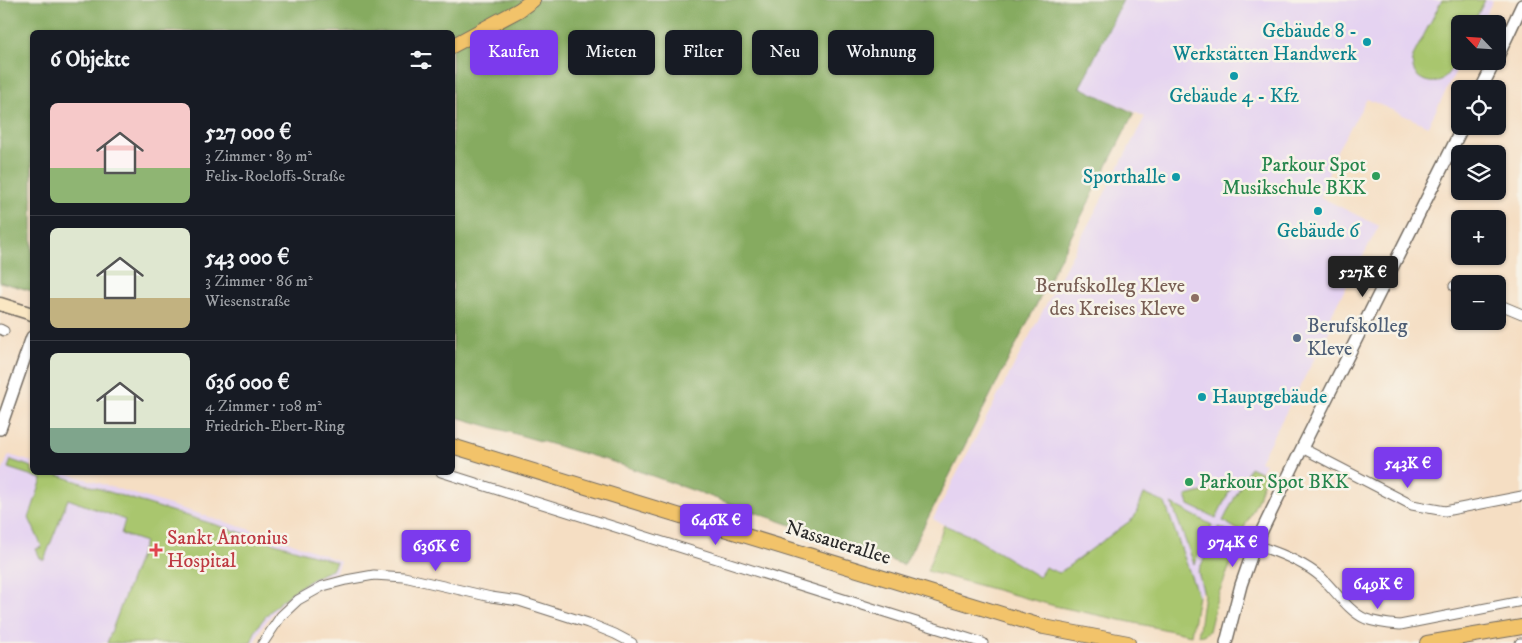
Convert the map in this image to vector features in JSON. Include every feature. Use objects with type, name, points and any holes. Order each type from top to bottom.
[{"type":"main road","points":[[455,44],[519,10],[533,0]]},
{"type":"main road","points":[[0,304],[30,313]]},
{"type":"main road","name":"Nassauerallee","points":[[455,447],[1044,627],[1128,643]]},
{"type":"main road","points":[[1427,643],[1522,627]]},
{"type":"street","points":[[1506,39],[1522,5]]},
{"type":"street","points":[[1226,643],[1240,585],[1255,545],[1458,135]]},
{"type":"street","points":[[1506,307],[1522,314]]},
{"type":"street","points":[[0,429],[30,343]]},
{"type":"street","points":[[1302,448],[1412,504],[1445,511],[1522,496]]},
{"type":"street","points":[[451,475],[983,643]]},
{"type":"street","points":[[1255,545],[1291,558],[1319,576],[1345,603],[1364,618],[1380,623],[1400,624],[1522,601]]},
{"type":"street","points":[[263,643],[281,616],[298,600],[323,586],[374,575],[404,577],[518,601],[588,623],[632,643]]},
{"type":"shaded area","name":"Berufskolleg Kleve des Kreises Kleve","points":[[1123,0],[1493,0],[1486,15],[1451,15],[1451,70],[1456,70],[1428,126],[1367,99],[1336,152],[1320,197],[1379,226],[1330,317],[1335,320],[1260,461],[1265,463],[1184,627],[1038,576],[933,519],[1145,117],[1080,87]]},
{"type":"shaded area","name":"Sankt Antonius Hospital","points":[[9,455],[30,461],[30,475],[73,475],[284,540],[340,561],[335,573],[323,576],[280,604],[262,627],[254,643],[0,643],[0,476]]},
{"type":"green space","points":[[0,0],[1123,0],[1080,87],[1134,113],[904,565],[610,461],[455,417],[455,30],[30,30],[30,290],[0,282]]},
{"type":"green space","points":[[1442,0],[1485,0],[1478,15],[1451,15],[1451,69],[1444,78],[1437,82],[1428,82],[1420,78],[1414,72],[1413,56]]},
{"type":"green space","points":[[11,460],[30,466],[30,475],[58,475],[336,562],[332,570],[302,585],[282,600],[265,617],[254,634],[251,643],[107,643],[145,542],[121,534],[125,520],[68,499],[44,560],[40,558],[36,549],[42,547],[29,518],[42,479],[8,468]]},
{"type":"green space","points":[[1250,467],[1267,475],[1242,532],[1223,521]]},
{"type":"green space","points":[[1233,484],[1216,518],[1189,505],[1186,496]]},
{"type":"green space","points":[[1144,494],[1165,503],[1198,596],[1191,635],[1055,606],[927,571],[944,525],[973,537],[1039,577],[1045,567],[1059,573],[1134,518]]},
{"type":"green space","points":[[1172,504],[1212,525],[1194,564]]},
{"type":"green space","points":[[1219,527],[1241,538],[1217,598],[1209,631],[1198,636],[1204,594],[1198,572]]},
{"type":"place","name":"Gebäude 8 - Werkstätten Handwerk","points":[[1367,42]]},
{"type":"place","name":"Gebäude 4 - Kfz","points":[[1234,76]]},
{"type":"place","name":"Parkour Spot Musikschule BKK","points":[[1376,176]]},
{"type":"place","name":"Sporthalle","points":[[1176,177]]},
{"type":"place","name":"Gebäude 6","points":[[1318,211]]},
{"type":"place","name":"Berufskolleg Kleve des Kreises Kleve","points":[[1195,298]]},
{"type":"place","name":"Berufskolleg Kleve","points":[[1297,338]]},
{"type":"place","name":"Hauptgebäude","points":[[1202,397]]},
{"type":"place","name":"Parkour Spot BKK","points":[[1189,482]]},
{"type":"place","name":"Sankt Antonius Hospital","points":[[156,550]]}]
